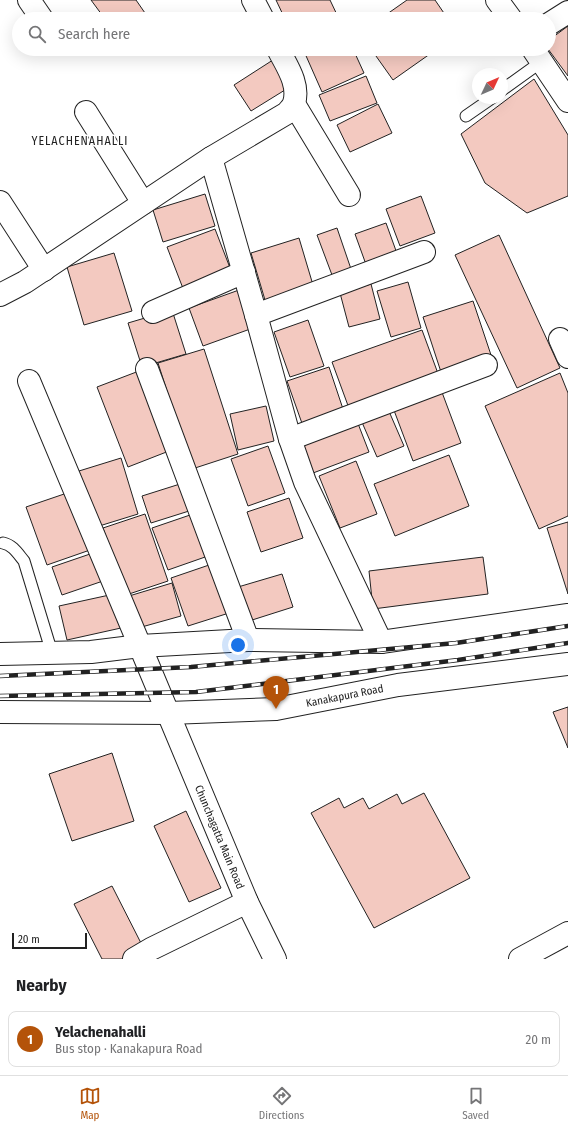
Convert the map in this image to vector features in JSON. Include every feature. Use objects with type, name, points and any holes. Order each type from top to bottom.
[{"type":"main road","points":[[29,0],[37,12]]},
{"type":"main road","points":[[253,0],[259,12]]},
{"type":"main road","points":[[496,0],[505,12]]},
{"type":"main road","points":[[556,20],[568,12]]},
{"type":"main road","points":[[0,295],[44,270],[211,158],[287,113],[294,104],[296,93],[295,82],[282,56]]},
{"type":"main road","points":[[538,56],[568,101]]},
{"type":"main road","points":[[294,104],[349,195]]},
{"type":"main road","points":[[86,112],[143,203]]},
{"type":"main road","points":[[211,158],[290,439],[305,482],[381,642]]},
{"type":"main road","points":[[0,202],[44,270]]},
{"type":"main road","points":[[256,315],[424,252]]},
{"type":"main road","points":[[153,312],[244,272]]},
{"type":"main road","points":[[290,439],[486,365]]},
{"type":"main road","points":[[147,369],[248,640]]},
{"type":"main road","name":"Chunchagatta Main Road","points":[[29,381],[247,902],[275,959]]},
{"type":"main road","points":[[0,654],[91,652],[140,646],[248,640],[381,642],[568,616]]},
{"type":"main road","name":"Kanakapura Road","points":[[0,712],[169,713],[276,709],[398,685],[568,664]]},
{"type":"main road","points":[[134,959],[151,949],[247,902]]},
{"type":"main road","points":[[520,959],[568,933]]},
{"type":"lane","points":[[508,84],[536,56]]},
{"type":"lane","points":[[466,116],[483,104]]},
{"type":"lane","points":[[3,543],[8,544],[24,561],[52,653]]},
{"type":"building","points":[[91,0],[136,0],[144,12],[100,12]]},
{"type":"building","points":[[276,0],[330,0],[336,12],[282,12]]},
{"type":"building","points":[[407,0],[435,0],[443,12],[390,12]]},
{"type":"building","points":[[568,26],[568,76],[553,56],[556,56],[556,35]]},
{"type":"building","points":[[306,56],[356,56],[364,73],[322,92]]},
{"type":"building","points":[[376,56],[427,56],[393,80]]},
{"type":"building","points":[[276,58],[293,85],[251,111],[234,85]]},
{"type":"building","points":[[366,76],[377,103],[330,121],[319,95]]},
{"type":"building","points":[[534,79],[568,135],[568,196],[527,213],[485,183],[461,134],[501,104],[508,104],[508,99]]},
{"type":"building","points":[[378,104],[392,133],[350,152],[337,125]]},
{"type":"building","points":[[205,194],[215,226],[163,242],[153,210]]},
{"type":"building","points":[[421,196],[435,233],[400,246],[386,209]]},
{"type":"building","points":[[386,223],[399,259],[368,270],[355,234]]},
{"type":"building","points":[[337,228],[351,269],[332,275],[317,235]]},
{"type":"building","points":[[215,229],[232,273],[184,291],[167,247]]},
{"type":"building","points":[[499,235],[560,368],[517,388],[455,255]]},
{"type":"building","points":[[299,238],[313,285],[265,300],[251,253]]},
{"type":"building","points":[[114,253],[132,311],[84,325],[67,267]]},
{"type":"building","points":[[408,282],[421,328],[391,337],[377,291]]},
{"type":"building","points":[[371,284],[380,319],[349,327],[340,293]]},
{"type":"building","points":[[239,290],[253,328],[203,346],[189,308]]},
{"type":"building","points":[[473,301],[491,355],[441,372],[423,317]]},
{"type":"building","points":[[172,310],[186,354],[142,367],[128,323]]},
{"type":"building","points":[[308,320],[324,366],[290,377],[274,332]]},
{"type":"building","points":[[422,330],[440,379],[350,411],[332,362]]},
{"type":"building","points":[[204,349],[238,454],[192,469],[158,363]]},
{"type":"building","points":[[329,367],[345,415],[304,429],[287,381]]},
{"type":"building","points":[[139,371],[169,451],[128,467],[97,387]]},
{"type":"building","points":[[560,373],[568,393],[568,516],[539,529],[485,406]]},
{"type":"building","points":[[440,387],[461,443],[413,461],[392,405]]},
{"type":"building","points":[[266,406],[274,441],[238,450],[230,414]]},
{"type":"building","points":[[388,409],[404,446],[377,457],[361,420]]},
{"type":"building","points":[[357,421],[369,452],[313,473],[301,441]]},
{"type":"building","points":[[268,446],[285,493],[248,506],[231,459]]},
{"type":"building","points":[[449,455],[469,506],[395,536],[374,484]]},
{"type":"building","points":[[121,458],[138,514],[96,527],[79,471]]},
{"type":"building","points":[[356,461],[377,514],[340,528],[319,476]]},
{"type":"building","points":[[180,484],[189,511],[151,523],[142,496]]},
{"type":"building","points":[[70,492],[90,550],[47,565],[26,507]]},
{"type":"building","points":[[289,498],[303,538],[261,552],[247,512]]},
{"type":"building","points":[[145,514],[168,581],[126,595],[103,528]]},
{"type":"building","points":[[193,514],[208,556],[168,570],[152,528]]},
{"type":"building","points":[[568,522],[568,594],[547,528]]},
{"type":"building","points":[[93,553],[103,581],[62,595],[52,567]]},
{"type":"building","points":[[483,557],[488,594],[373,609],[369,571]]},
{"type":"building","points":[[212,564],[229,613],[188,626],[171,578]]},
{"type":"building","points":[[282,574],[293,607],[249,621],[238,587]]},
{"type":"building","points":[[172,583],[181,616],[138,628],[129,596]]},
{"type":"building","points":[[114,594],[121,628],[67,640],[59,606]]},
{"type":"building","points":[[568,707],[568,748],[553,712]]},
{"type":"building","points":[[112,753],[134,821],[72,841],[49,774]]},
{"type":"building","points":[[424,793],[470,878],[374,928],[311,813],[339,798],[344,808],[363,798],[369,809],[397,794],[402,804]]},
{"type":"building","points":[[186,811],[221,888],[189,902],[154,826]]},
{"type":"building","points":[[112,886],[144,949],[124,959],[102,959],[74,904]]},
{"type":"railway","points":[[0,676],[191,667],[456,643],[568,626]]},
{"type":"railway","points":[[0,696],[196,692],[458,660],[568,643]]},
{"type":"place","name":"Yelachenahalli","points":[[276,709]]},
{"type":"district","name":"YELACHENAHALLI","points":[[80,141]]}]
